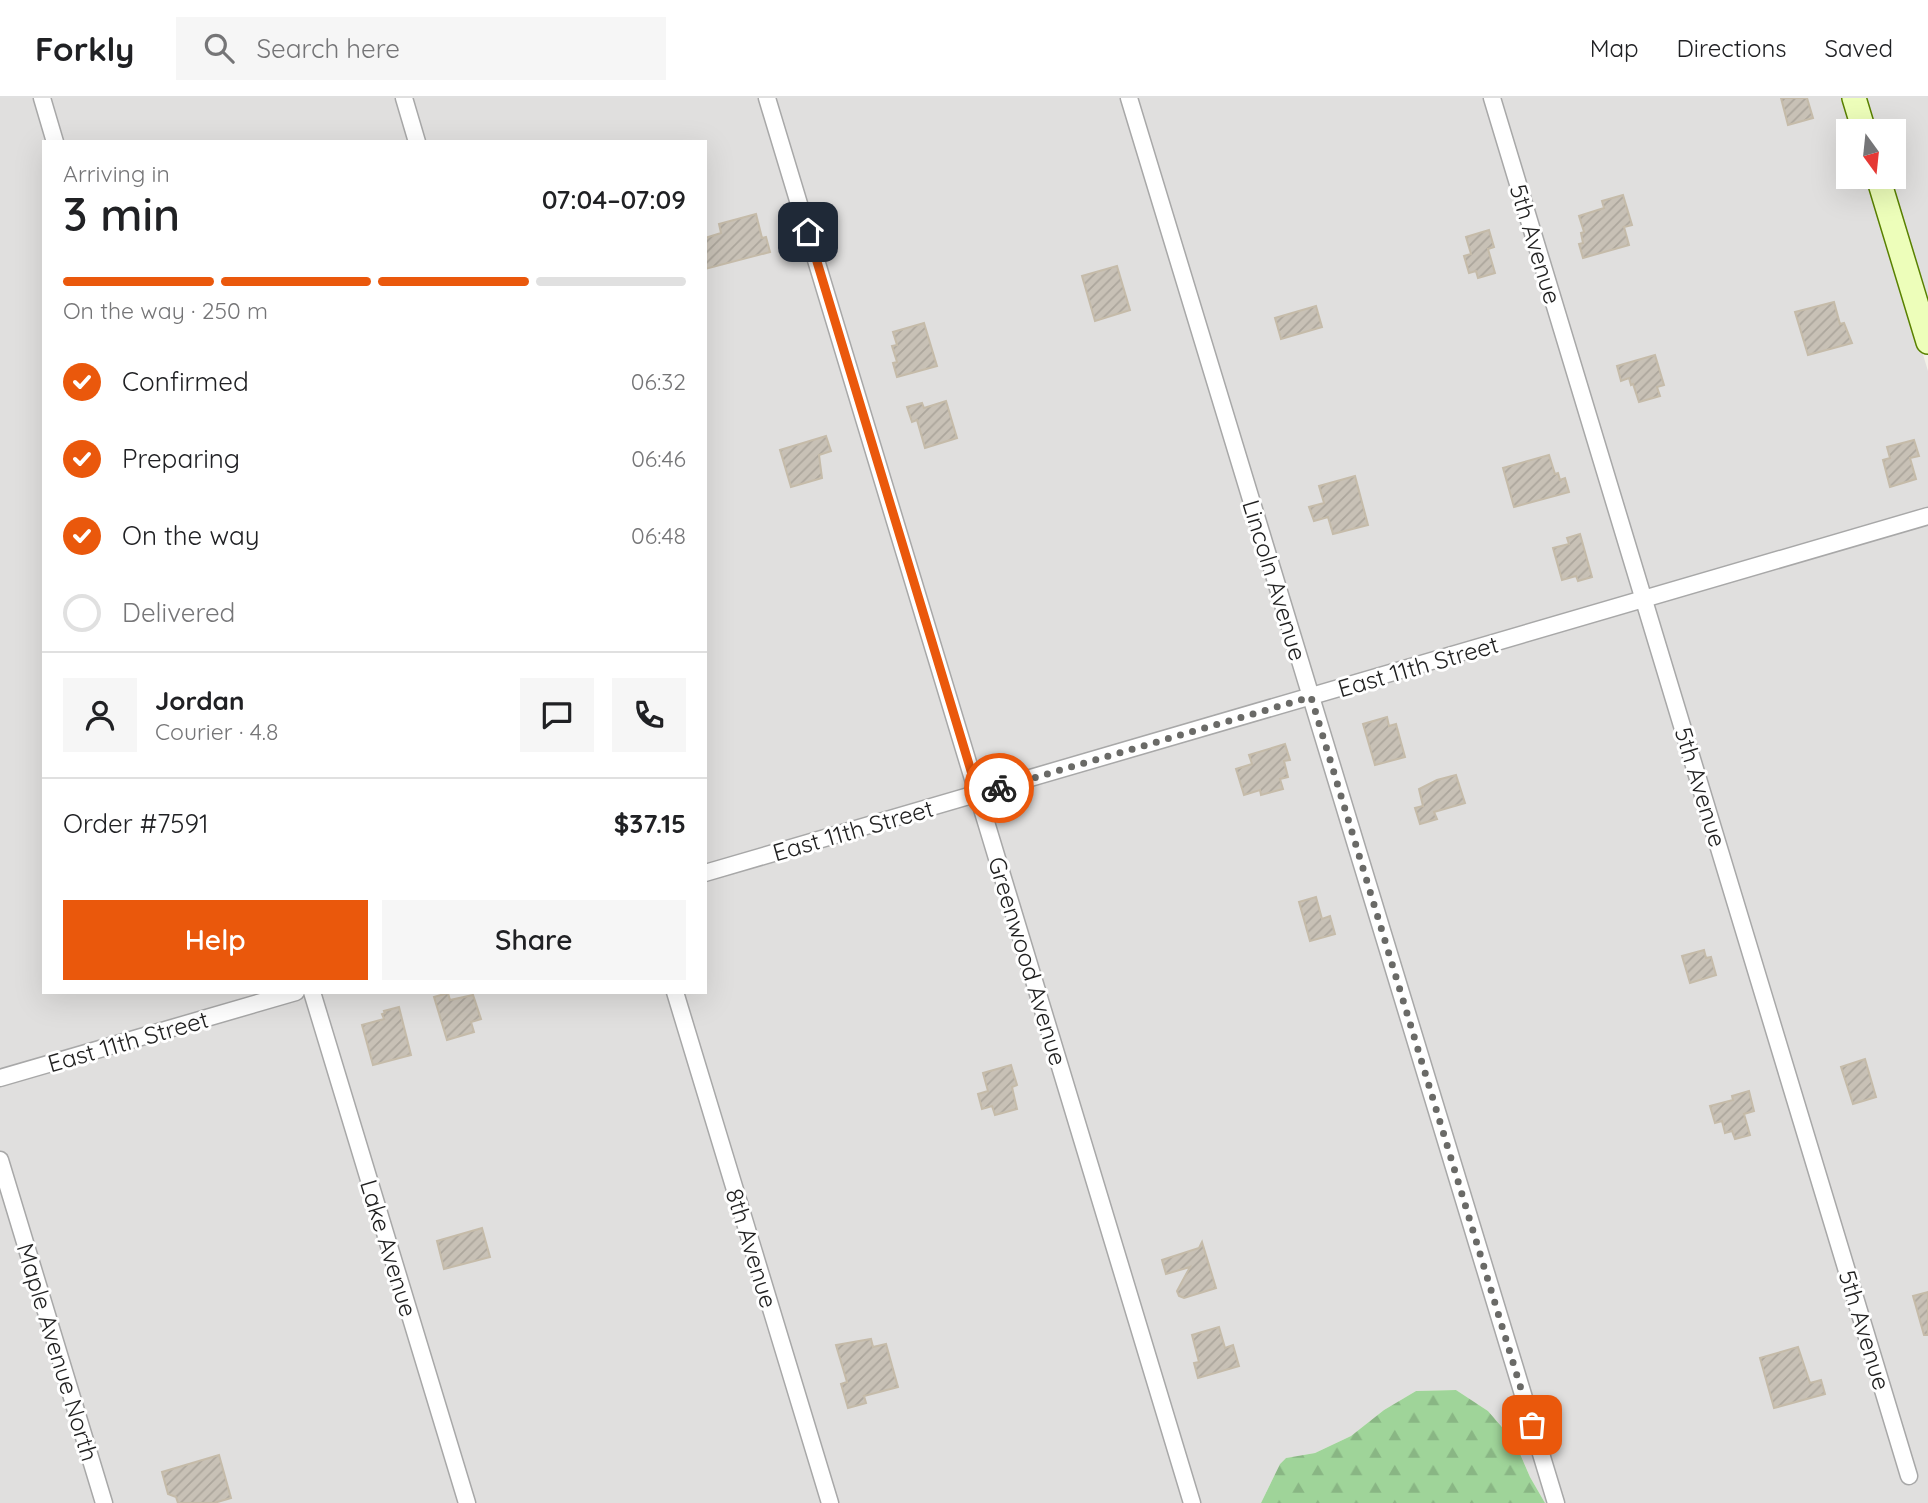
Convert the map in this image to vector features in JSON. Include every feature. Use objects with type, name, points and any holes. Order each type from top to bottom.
[{"type":"street","points":[[42,98],[54,140]]},
{"type":"street","points":[[404,98],[416,140]]},
{"type":"street","name":"Greenwood Avenue","points":[[767,98],[1192,1503]]},
{"type":"street","name":"Lincoln Avenue","points":[[1129,98],[1556,1503]]},
{"type":"street","name":"5th Avenue","points":[[1492,98],[1909,1476]]},
{"type":"street","points":[[1854,98],[1860,119]]},
{"type":"street","points":[[1882,189],[1928,342]]},
{"type":"street","name":"East 11th Street","points":[[707,872],[1928,516]]},
{"type":"street","name":"East 11th Street","points":[[0,1078],[289,994]]},
{"type":"street","name":"Lake Avenue","points":[[313,994],[467,1503]]},
{"type":"street","name":"8th Avenue","points":[[676,994],[830,1503]]},
{"type":"street","name":"Maple Avenue North","points":[[0,1160],[104,1503]]},
{"type":"shaded area","points":[[0,98],[1845,98],[1852,119],[1836,119],[1836,189],[1873,189],[1928,371],[1928,1503],[1545,1503],[1530,1477],[1515,1441],[1488,1411],[1456,1390],[1416,1391],[1384,1410],[1351,1436],[1315,1453],[1286,1458],[1280,1464],[1261,1503],[0,1503]]},
{"type":"shaded area","points":[[1863,98],[1928,98],[1928,313],[1891,189],[1906,189],[1906,119],[1869,119]]},
{"type":"green space","points":[[1456,1390],[1488,1411],[1515,1442],[1545,1503],[1261,1503],[1280,1464],[1286,1458],[1315,1453],[1351,1436],[1384,1410],[1416,1391]]},
{"type":"building","points":[[1781,98],[1807,98],[1813,118],[1788,125]]},
{"type":"building","points":[[1623,195],[1632,225],[1624,227],[1629,245],[1583,258],[1579,244],[1583,243],[1581,233],[1584,232],[1579,216],[1604,208],[1602,201]]},
{"type":"building","points":[[756,214],[762,238],[766,237],[770,252],[707,268],[707,237],[721,233],[719,224]]},
{"type":"building","points":[[1489,230],[1494,247],[1488,249],[1495,273],[1478,278],[1476,271],[1469,273],[1464,256],[1471,254],[1466,237]]},
{"type":"building","points":[[1117,266],[1130,310],[1095,321],[1082,276]]},
{"type":"building","points":[[1834,302],[1840,324],[1844,323],[1852,343],[1808,355],[1795,312]]},
{"type":"building","points":[[1316,306],[1322,327],[1281,339],[1275,318]]},
{"type":"building","points":[[924,323],[937,366],[897,377],[893,363],[897,362],[892,346],[897,345],[893,332]]},
{"type":"building","points":[[1655,355],[1664,385],[1657,387],[1660,396],[1639,402],[1629,378],[1621,381],[1617,366]]},
{"type":"building","points":[[946,401],[957,438],[925,448],[917,420],[912,422],[907,407],[922,403],[924,408]]},
{"type":"building","points":[[826,436],[831,451],[819,455],[822,478],[791,487],[780,450]]},
{"type":"building","points":[[1914,440],[1919,456],[1910,458],[1916,479],[1890,487],[1883,460],[1890,458],[1887,447]]},
{"type":"building","points":[[1549,455],[1555,474],[1558,473],[1560,480],[1565,478],[1569,492],[1514,507],[1503,468]]},
{"type":"building","points":[[1355,476],[1368,525],[1333,534],[1328,517],[1314,521],[1309,507],[1324,503],[1319,486]]},
{"type":"building","points":[[1580,534],[1592,577],[1578,581],[1576,576],[1562,580],[1553,548],[1569,544],[1567,538]]},
{"type":"building","points":[[1387,717],[1389,726],[1396,724],[1405,757],[1375,765],[1363,724]]},
{"type":"building","points":[[1285,744],[1290,760],[1284,761],[1288,777],[1280,779],[1283,789],[1261,795],[1260,790],[1244,795],[1236,769],[1252,764],[1249,755]]},
{"type":"building","points":[[1456,775],[1465,803],[1434,812],[1437,819],[1420,824],[1415,808],[1423,806],[1419,789]]},
{"type":"building","points":[[1316,897],[1322,919],[1330,916],[1335,934],[1310,941],[1299,902]]},
{"type":"building","points":[[1704,950],[1706,958],[1711,957],[1716,975],[1690,983],[1682,956]]},
{"type":"building","points":[[448,994],[450,1000],[473,995],[481,1019],[471,1022],[474,1032],[447,1040],[434,997]]},
{"type":"building","points":[[399,1007],[411,1055],[373,1065],[362,1025],[384,1019],[384,1011]]},
{"type":"building","points":[[1865,1059],[1876,1097],[1853,1104],[1841,1067]]},
{"type":"building","points":[[1011,1065],[1017,1085],[1012,1087],[1017,1109],[995,1115],[992,1106],[982,1109],[978,1094],[988,1091],[983,1073]]},
{"type":"building","points":[[1749,1091],[1754,1111],[1744,1114],[1750,1135],[1735,1139],[1732,1131],[1725,1133],[1722,1121],[1715,1123],[1710,1106],[1733,1100],[1732,1096]]},
{"type":"building","points":[[482,1228],[490,1257],[444,1269],[437,1241]]},
{"type":"building","points":[[1202,1242],[1216,1288],[1184,1298],[1179,1296],[1177,1291],[1190,1267],[1166,1274],[1162,1260],[1199,1248]]},
{"type":"building","points":[[1928,1292],[1928,1335],[1924,1335],[1913,1296]]},
{"type":"building","points":[[1219,1327],[1225,1348],[1233,1345],[1239,1366],[1198,1378],[1194,1363],[1199,1362],[1192,1335]]},
{"type":"building","points":[[871,1339],[873,1347],[886,1344],[898,1387],[864,1396],[866,1403],[848,1408],[841,1384],[847,1382],[836,1345]]},
{"type":"building","points":[[1798,1347],[1810,1383],[1821,1380],[1825,1394],[1774,1408],[1760,1358]]},
{"type":"building","points":[[219,1455],[231,1498],[214,1503],[178,1503],[176,1497],[168,1494],[162,1472]]},
{"type":"way so far","points":[[999,788],[1311,697],[1532,1425]]},
{"type":"route","points":[[808,232],[978,794],[999,788]]}]
